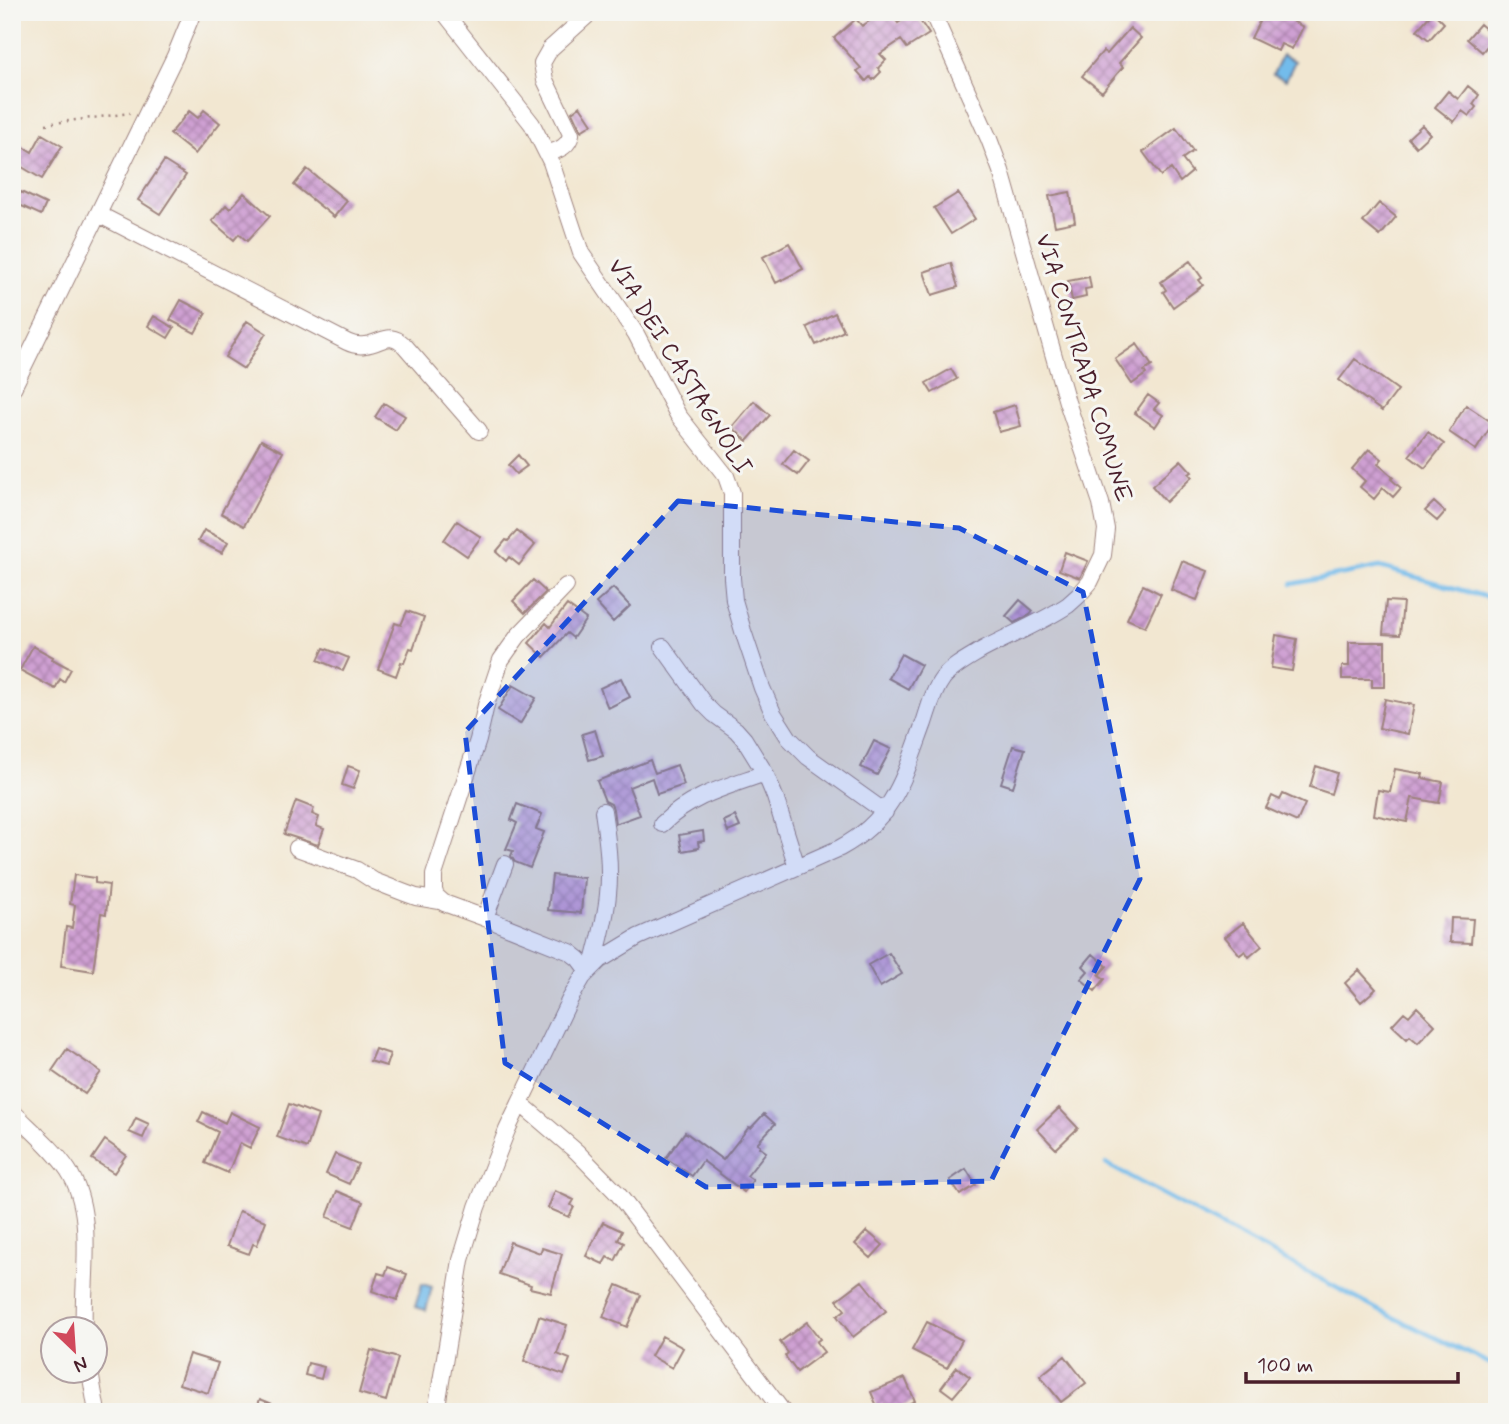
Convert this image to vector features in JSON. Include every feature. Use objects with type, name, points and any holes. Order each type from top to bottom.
[{"type":"street","points":[[12,390],[175,56],[193,12]]},
{"type":"street","name":"VIA DEI CASTAGNOLI","points":[[444,12],[537,133],[547,154],[581,253],[636,334],[678,415],[728,481],[732,498],[734,600],[773,713],[789,738],[808,757],[885,812]]},
{"type":"street","points":[[547,154],[565,146],[571,134],[545,80],[542,63],[550,49],[591,12]]},
{"type":"street","name":"VIA CONTRADA COMUNE","points":[[436,1412],[463,1251],[477,1207],[501,1143],[520,1103],[570,999],[591,968],[618,948],[650,931],[835,850],[873,825],[885,812],[901,784],[933,697],[943,679],[975,654],[1057,612],[1073,600],[1086,587],[1103,555],[1106,536],[1099,496],[1067,402],[1004,180],[989,139],[932,12]]},
{"type":"street","points":[[98,214],[347,342],[362,346],[387,338],[397,339],[479,431]]},
{"type":"street","points":[[440,901],[434,890],[433,880],[501,660],[518,636],[566,586]]},
{"type":"street","points":[[663,648],[704,704],[744,739],[765,773],[797,867]]},
{"type":"street","points":[[662,824],[692,801],[765,773]]},
{"type":"street","points":[[297,848],[357,870],[374,881],[405,893],[440,901],[485,918],[570,953],[591,968],[604,926],[608,897],[609,863],[603,811]]},
{"type":"street","points":[[485,918],[505,864]]},
{"type":"street","points":[[520,1103],[610,1185],[783,1412]]},
{"type":"street","points":[[12,1111],[60,1160],[71,1175],[77,1191],[85,1237],[84,1316]]},
{"type":"street","points":[[93,1386],[97,1412]]},
{"type":"path","points":[[46,124],[147,111]]},
{"type":"highlighted area","points":[[678,501],[959,528],[1083,592],[1140,879],[991,1181],[706,1187],[505,1063],[465,732]]},
{"type":"water","points":[[1282,55],[1295,61],[1286,80],[1273,74]]},
{"type":"water","points":[[422,1284],[432,1287],[426,1310],[415,1307]]},
{"type":"building","points":[[883,12],[890,12],[898,23],[914,12],[929,34],[907,48],[901,40],[880,54],[886,60],[878,68],[881,72],[873,80],[870,77],[866,81],[857,71],[861,68],[834,38],[856,19],[862,26]]},
{"type":"building","points":[[1264,12],[1276,12],[1303,27],[1292,49],[1281,44],[1278,51],[1251,38]]},
{"type":"building","points":[[1433,12],[1444,23],[1429,40],[1417,30]]},
{"type":"building","points":[[1480,24],[1495,37],[1482,52],[1467,39]]},
{"type":"building","points":[[1130,28],[1141,38],[1119,63],[1123,67],[1102,92],[1082,76],[1103,51],[1107,54]]},
{"type":"building","points":[[1468,86],[1479,95],[1473,104],[1476,107],[1469,116],[1462,111],[1454,122],[1435,107],[1448,91],[1458,99]]},
{"type":"building","points":[[580,106],[592,124],[581,131],[572,112]]},
{"type":"building","points":[[204,110],[220,123],[195,154],[170,134],[189,111],[198,118]]},
{"type":"building","points":[[1422,125],[1430,134],[1416,147],[1408,138]]},
{"type":"building","points":[[1176,128],[1193,151],[1182,159],[1192,172],[1180,182],[1171,169],[1161,176],[1143,152]]},
{"type":"building","points":[[42,134],[62,146],[42,179],[12,161],[12,156],[19,144],[32,152]]},
{"type":"building","points":[[164,161],[186,175],[160,214],[138,200]]},
{"type":"building","points":[[307,169],[347,201],[334,217],[294,185]]},
{"type":"building","points":[[21,192],[46,204],[41,215],[15,203]]},
{"type":"building","points":[[1070,192],[1075,222],[1055,226],[1049,196]]},
{"type":"building","points":[[244,193],[270,216],[247,241],[239,234],[234,240],[212,221],[226,205],[230,209]]},
{"type":"building","points":[[958,193],[975,219],[951,234],[934,208]]},
{"type":"building","points":[[1379,203],[1396,217],[1380,236],[1363,222]]},
{"type":"building","points":[[789,243],[803,269],[776,283],[763,257]]},
{"type":"building","points":[[1190,261],[1202,278],[1199,280],[1203,285],[1173,307],[1163,292],[1166,290],[1161,282]]},
{"type":"building","points":[[951,263],[958,287],[932,295],[924,272]]},
{"type":"building","points":[[1089,277],[1091,288],[1085,289],[1086,297],[1072,300],[1068,281]]},
{"type":"building","points":[[181,300],[206,313],[195,333],[170,320]]},
{"type":"building","points":[[835,313],[844,331],[816,345],[807,327]]},
{"type":"building","points":[[154,316],[174,328],[168,338],[148,326]]},
{"type":"building","points":[[247,321],[266,333],[244,369],[225,357]]},
{"type":"building","points":[[1137,344],[1152,366],[1132,384],[1115,359]]},
{"type":"building","points":[[1355,359],[1398,390],[1382,411],[1339,380]]},
{"type":"building","points":[[951,369],[957,379],[932,393],[926,383]]},
{"type":"building","points":[[1148,395],[1159,403],[1154,409],[1163,415],[1155,427],[1135,413]]},
{"type":"building","points":[[754,401],[770,415],[747,441],[732,427]]},
{"type":"building","points":[[384,403],[405,416],[396,430],[375,417]]},
{"type":"building","points":[[1015,405],[1021,426],[999,432],[993,412]]},
{"type":"building","points":[[1466,405],[1493,423],[1476,450],[1449,432]]},
{"type":"building","points":[[1428,432],[1444,444],[1425,468],[1409,456]]},
{"type":"building","points":[[261,440],[283,452],[244,526],[221,513]]},
{"type":"building","points":[[1369,449],[1382,459],[1378,464],[1401,488],[1393,497],[1383,488],[1374,499],[1360,487],[1365,481],[1352,469]]},
{"type":"building","points":[[794,450],[809,461],[798,475],[783,464]]},
{"type":"building","points":[[518,455],[527,466],[516,474],[508,465]]},
{"type":"building","points":[[1181,460],[1192,472],[1189,474],[1192,477],[1166,502],[1152,486]]},
{"type":"building","points":[[1434,502],[1445,512],[1437,521],[1425,511]]},
{"type":"building","points":[[457,521],[481,537],[467,556],[444,540]]},
{"type":"building","points":[[204,530],[228,542],[222,553],[198,541]]},
{"type":"building","points":[[517,531],[535,545],[519,565],[509,557],[506,561],[496,552]]},
{"type":"building","points":[[1065,552],[1088,561],[1080,578],[1059,570]]},
{"type":"building","points":[[1182,561],[1208,571],[1197,600],[1171,590]]},
{"type":"building","points":[[533,580],[546,592],[525,613],[513,601]]},
{"type":"building","points":[[1143,585],[1161,594],[1145,627],[1127,619]]},
{"type":"building","points":[[613,588],[630,606],[613,622],[596,603]]},
{"type":"building","points":[[1020,600],[1033,611],[1014,623],[1006,616]]},
{"type":"building","points":[[1386,601],[1403,602],[1400,635],[1383,634]]},
{"type":"building","points":[[567,605],[586,619],[573,638],[567,633],[544,657],[529,643],[546,623],[550,627]]},
{"type":"building","points":[[407,611],[424,617],[413,649],[410,648],[404,663],[401,662],[396,676],[378,669],[395,623],[401,625]]},
{"type":"building","points":[[1276,635],[1297,639],[1292,671],[1271,668]]},
{"type":"building","points":[[1349,642],[1385,642],[1385,687],[1372,687],[1372,679],[1342,679],[1342,666],[1349,666]]},
{"type":"building","points":[[33,646],[71,669],[64,682],[60,679],[55,689],[20,670]]},
{"type":"building","points":[[324,648],[349,658],[343,671],[318,660]]},
{"type":"building","points":[[901,654],[921,665],[908,689],[888,678]]},
{"type":"building","points":[[621,678],[630,697],[608,708],[600,688]]},
{"type":"building","points":[[513,685],[536,698],[520,724],[498,710]]},
{"type":"building","points":[[1385,699],[1414,705],[1408,734],[1379,728]]},
{"type":"building","points":[[595,730],[603,756],[589,760],[582,734]]},
{"type":"building","points":[[874,741],[891,749],[877,775],[861,767]]},
{"type":"building","points":[[1013,746],[1025,749],[1013,787],[1001,783]]},
{"type":"building","points":[[650,760],[655,773],[677,765],[684,785],[657,794],[652,778],[629,787],[640,815],[615,824],[611,804],[605,801],[597,781]]},
{"type":"building","points":[[348,766],[360,770],[353,789],[342,785]]},
{"type":"building","points":[[1316,766],[1337,773],[1331,794],[1310,787]]},
{"type":"building","points":[[1395,769],[1423,774],[1422,778],[1443,782],[1439,803],[1412,798],[1407,822],[1374,815],[1378,790],[1390,792]]},
{"type":"building","points":[[1283,794],[1305,804],[1297,822],[1266,808],[1272,796],[1280,800]]},
{"type":"building","points":[[296,801],[314,808],[312,814],[319,817],[316,826],[324,829],[318,845],[284,834]]},
{"type":"building","points":[[517,804],[542,814],[536,829],[544,832],[530,868],[515,862],[511,856],[513,851],[506,849],[517,823],[511,820]]},
{"type":"building","points":[[735,816],[740,827],[728,832],[724,821]]},
{"type":"building","points":[[703,831],[704,841],[698,842],[699,848],[682,851],[679,835]]},
{"type":"building","points":[[74,875],[95,878],[95,883],[109,885],[106,914],[101,913],[93,971],[61,966],[66,927],[72,928],[75,905],[70,904]]},
{"type":"building","points":[[552,875],[584,878],[581,913],[548,910]]},
{"type":"building","points":[[1451,918],[1473,919],[1471,943],[1450,942]]},
{"type":"building","points":[[1243,923],[1262,946],[1249,957],[1245,951],[1240,955],[1225,937]]},
{"type":"building","points":[[889,953],[902,974],[880,987],[868,965]]},
{"type":"building","points":[[1093,954],[1107,966],[1099,975],[1105,979],[1095,991],[1081,979],[1088,971],[1083,966]]},
{"type":"building","points":[[1359,970],[1376,989],[1361,1002],[1345,983]]},
{"type":"building","points":[[1417,1007],[1435,1025],[1418,1043],[1410,1036],[1407,1039],[1392,1025],[1404,1012],[1409,1016]]},
{"type":"building","points":[[67,1049],[101,1072],[85,1094],[52,1071]]},
{"type":"building","points":[[375,1049],[390,1054],[386,1066],[370,1061]]},
{"type":"building","points":[[289,1104],[318,1115],[307,1148],[277,1137]]},
{"type":"building","points":[[1059,1108],[1078,1128],[1056,1149],[1037,1129]]},
{"type":"building","points":[[203,1112],[225,1123],[230,1112],[260,1127],[250,1148],[240,1143],[228,1173],[205,1163],[218,1132],[198,1122]]},
{"type":"building","points":[[764,1114],[775,1124],[757,1143],[766,1152],[747,1176],[753,1180],[744,1192],[703,1161],[692,1176],[666,1158],[685,1132],[723,1160],[749,1127]]},
{"type":"building","points":[[136,1118],[149,1124],[143,1138],[129,1132]]},
{"type":"building","points":[[105,1140],[126,1155],[114,1173],[92,1159]]},
{"type":"building","points":[[335,1154],[358,1164],[349,1184],[326,1174]]},
{"type":"building","points":[[966,1169],[976,1185],[960,1195],[950,1180]]},
{"type":"building","points":[[337,1191],[363,1202],[353,1227],[327,1217]]},
{"type":"building","points":[[555,1191],[574,1200],[569,1217],[548,1208]]},
{"type":"building","points":[[239,1211],[266,1221],[257,1245],[253,1244],[249,1254],[227,1246]]},
{"type":"building","points":[[603,1222],[622,1231],[618,1240],[624,1243],[615,1261],[607,1257],[603,1264],[586,1256]]},
{"type":"building","points":[[867,1231],[883,1245],[871,1258],[855,1244]]},
{"type":"building","points":[[510,1242],[540,1253],[542,1248],[562,1254],[551,1293],[530,1288],[531,1285],[499,1274]]},
{"type":"building","points":[[388,1267],[407,1274],[397,1300],[372,1291],[378,1273],[385,1275]]},
{"type":"building","points":[[862,1281],[886,1311],[853,1337],[837,1316],[845,1310],[837,1300]]},
{"type":"building","points":[[617,1285],[641,1295],[627,1327],[603,1317]]},
{"type":"building","points":[[539,1316],[567,1325],[557,1354],[570,1359],[564,1375],[524,1361]]},
{"type":"building","points":[[807,1322],[820,1339],[816,1342],[824,1352],[797,1372],[785,1356],[788,1353],[780,1342]]},
{"type":"building","points":[[927,1322],[962,1340],[947,1368],[912,1350]]},
{"type":"building","points":[[662,1336],[683,1348],[672,1368],[651,1356]]},
{"type":"building","points":[[371,1350],[398,1358],[386,1401],[359,1393]]},
{"type":"building","points":[[189,1354],[218,1363],[208,1393],[179,1384]]},
{"type":"building","points":[[1065,1356],[1086,1383],[1061,1402],[1040,1376]]},
{"type":"building","points":[[308,1363],[324,1367],[321,1379],[305,1375]]},
{"type":"building","points":[[957,1367],[970,1377],[953,1397],[941,1388]]},
{"type":"building","points":[[905,1378],[915,1401],[890,1412],[885,1405],[878,1409],[871,1392]]},
{"type":"building","points":[[260,1399],[290,1411],[290,1412],[255,1412]]},
{"type":"waterway","points":[[1292,584],[1380,567],[1497,600]]},
{"type":"waterway","points":[[1106,1164],[1380,1311],[1497,1367]]}]
